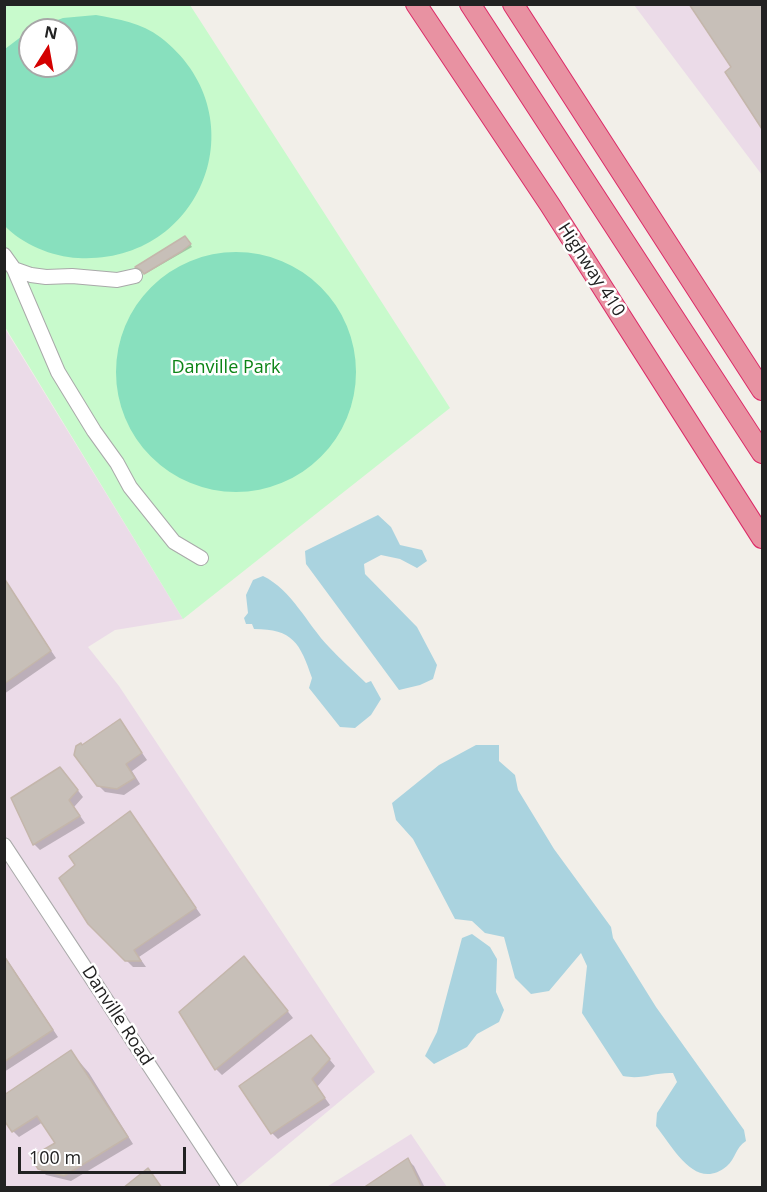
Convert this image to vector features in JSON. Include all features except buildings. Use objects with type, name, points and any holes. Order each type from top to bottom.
[{"type":"highway","name":"Highway 410","points":[[416,4],[550,205],[762,538]]},
{"type":"highway","points":[[470,4],[762,453]]},
{"type":"highway","points":[[513,4],[762,390]]},
{"type":"highway","points":[[730,339],[762,386]]},
{"type":"street","points":[[4,255],[14,269],[58,372],[93,431],[117,463],[130,487],[174,542],[201,558]]},
{"type":"street","points":[[14,269],[46,277],[72,276],[117,280],[135,276]]},
{"type":"street","name":"Danville Road","points":[[4,845],[230,1188]]},
{"type":"shaded area","points":[[634,5],[762,5],[762,175]]},
{"type":"shaded area","points":[[4,327],[183,619],[115,630],[88,647],[119,686],[375,1072],[237,1187],[5,1187]]},
{"type":"shaded area","points":[[411,1134],[447,1187],[325,1188]]},
{"type":"green space","name":"Danville Park","points":[[5,5],[190,5],[450,408],[183,619],[5,327]]},
{"type":"green space","points":[[96,15],[138,25],[160,37],[191,69],[207,105],[211,143],[204,179],[186,211],[158,237],[122,254],[68,257],[28,244],[11,232],[4,225],[5,49],[18,39],[18,78],[78,78],[78,18],[63,18]]},
{"type":"green space","points":[[224,252],[248,252],[271,257],[293,266],[321,287],[336,305],[347,326],[354,349],[356,372],[354,395],[347,418],[336,439],[321,457],[293,478],[271,487],[248,492],[224,492],[201,487],[179,478],[160,465],[143,448],[130,429],[121,407],[116,384],[116,360],[121,337],[130,315],[143,296],[160,279],[179,266],[201,257]]},
{"type":"water","points":[[378,515],[391,527],[400,545],[422,550],[427,561],[417,568],[400,559],[381,555],[364,564],[365,574],[417,627],[437,665],[433,679],[399,690],[306,564],[305,551]]},
{"type":"water","points":[[263,576],[291,599],[338,656],[366,683],[371,681],[381,699],[371,715],[355,728],[340,727],[309,688],[312,678],[299,647],[293,640],[278,632],[254,629],[252,624],[246,624],[244,618],[248,613],[246,595],[253,580]]},
{"type":"water","points":[[476,745],[499,745],[499,761],[515,775],[518,790],[554,849],[611,927],[613,938],[656,1007],[744,1130],[746,1141],[730,1163],[716,1173],[705,1174],[687,1164],[678,1156],[656,1126],[657,1113],[677,1082],[673,1073],[637,1077],[623,1076],[582,1013],[587,966],[581,953],[549,991],[531,994],[515,978],[504,937],[485,933],[472,921],[455,919],[413,839],[396,820],[392,803],[439,765]]},
{"type":"water","points":[[472,934],[490,947],[497,959],[496,992],[504,1010],[499,1022],[477,1034],[467,1047],[434,1064],[425,1056],[437,1032],[462,938]]}]
